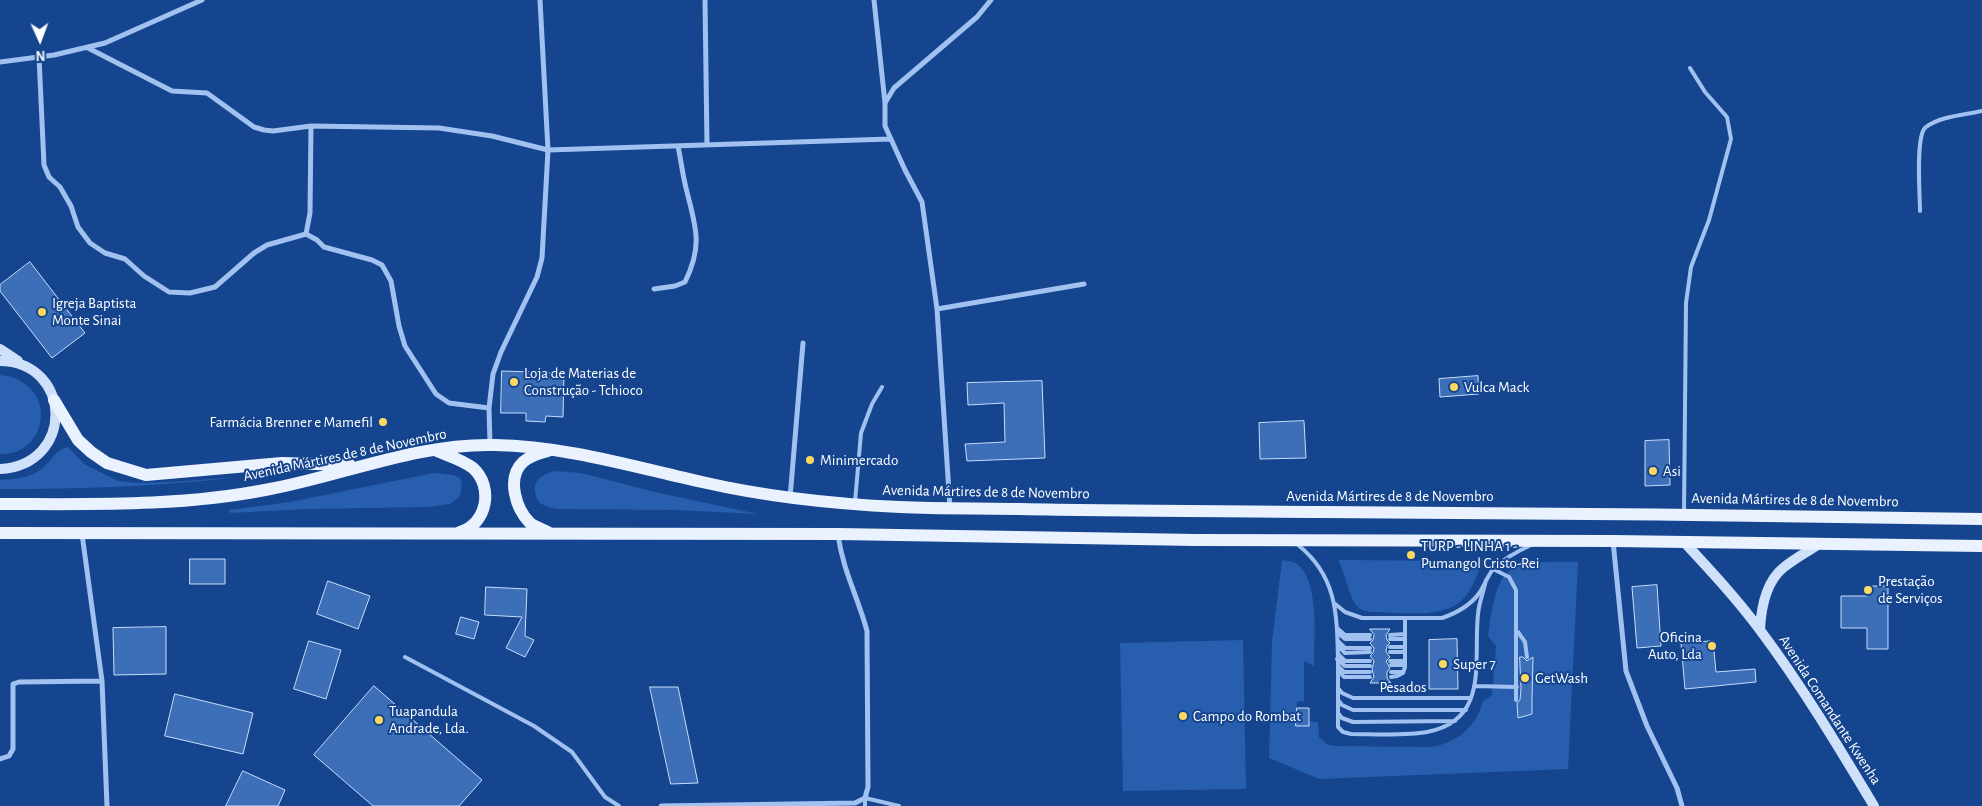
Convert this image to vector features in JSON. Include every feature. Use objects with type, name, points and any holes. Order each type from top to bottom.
[{"type":"main road","points":[[0,349],[40,377],[78,440],[90,452],[107,463],[146,475],[282,463],[363,466]]},
{"type":"main road","points":[[0,361],[19,364],[30,369]]},
{"type":"main road","points":[[0,469],[20,466],[29,462],[45,448],[54,430],[56,410],[54,400]]},
{"type":"main road","name":"Avenida Mártires de 8 de Novembro","points":[[0,504],[110,503],[221,498],[314,480],[363,466],[435,450],[490,444],[581,454],[730,488],[790,498],[855,504],[950,508],[1190,512],[1684,514],[1982,519]]},
{"type":"main road","points":[[435,450],[472,467],[480,476],[484,488],[486,500],[479,520],[469,530],[455,534]]},
{"type":"main road","points":[[550,534],[531,524],[517,502],[514,488],[515,476],[522,463],[536,454],[551,450]]},
{"type":"main road","points":[[0,533],[838,534],[1982,546]]},
{"type":"main road","name":"Avenida Comandante Kwenha","points":[[1685,543],[1720,581],[1760,630],[1836,742],[1874,806]]},
{"type":"main road","name":"Avenida Comandante Kwenha","points":[[1760,630],[1761,613],[1766,594],[1781,569],[1819,544]]},
{"type":"street","points":[[0,62],[38,58],[105,43],[202,0]]},
{"type":"street","points":[[490,444],[489,408],[493,374],[501,352],[537,277],[542,258],[548,150],[540,0]]},
{"type":"street","points":[[705,0],[707,145]]},
{"type":"street","points":[[874,0],[885,103],[885,126],[922,202],[937,308],[950,508]]},
{"type":"street","points":[[885,103],[894,88],[977,17],[991,0]]},
{"type":"street","points":[[88,48],[172,91],[207,93],[254,127],[273,131],[312,126],[439,128],[492,136],[548,150],[890,139]]},
{"type":"street","points":[[38,58],[44,165],[49,177],[60,187],[72,206],[78,227],[90,243],[105,253],[125,259],[144,276],[169,292],[190,293],[214,287],[254,253],[268,244],[306,234],[317,240],[324,247],[372,260],[382,265],[391,280],[399,326],[405,346],[436,394],[448,403],[489,408]]},
{"type":"street","points":[[306,234],[310,213],[312,126]]},
{"type":"street","points":[[654,289],[675,286],[686,282],[698,242],[678,146]]},
{"type":"street","points":[[937,308],[1084,284]]},
{"type":"street","points":[[790,498],[804,342]]},
{"type":"street","points":[[82,534],[102,681],[107,806]]},
{"type":"street","points":[[661,806],[841,805],[855,803],[865,798],[868,788],[867,632],[861,609],[841,557],[838,534]]},
{"type":"street","points":[[1613,541],[1626,671],[1644,719],[1676,788],[1682,806]]},
{"type":"street","points":[[0,758],[9,756],[13,749],[13,684],[19,682],[102,681]]},
{"type":"lane","points":[[1684,514],[1686,303],[1690,267],[1709,220],[1731,139],[1727,117],[1705,92],[1690,68]]},
{"type":"lane","points":[[1920,211],[1920,145],[1921,133],[1924,128],[1935,122],[1982,111]]},
{"type":"lane","points":[[855,504],[861,433],[872,404],[882,387]]},
{"type":"lane","points":[[1292,540],[1312,556],[1322,570],[1330,587],[1334,603],[1338,641],[1338,727],[1343,732],[1350,734],[1424,733],[1442,729],[1456,721],[1466,710],[1476,678],[1478,613],[1486,580]]},
{"type":"lane","points":[[1334,603],[1345,612],[1362,618],[1442,618],[1453,615],[1472,600],[1493,569],[1516,552],[1540,541]]},
{"type":"lane","points":[[1493,569],[1509,577],[1516,590],[1516,700]]},
{"type":"lane","points":[[1391,674],[1398,676],[1404,672],[1405,618]]},
{"type":"lane","points":[[1337,630],[1345,635],[1370,637]]},
{"type":"lane","points":[[1517,632],[1525,642],[1526,657]]},
{"type":"lane","points":[[1390,637],[1405,637]]},
{"type":"lane","points":[[1338,641],[1345,648],[1370,650],[1345,653],[1338,646]]},
{"type":"lane","points":[[1390,650],[1405,649]]},
{"type":"lane","points":[[1338,654],[1345,661],[1370,663],[1344,666],[1338,659]]},
{"type":"lane","points":[[405,657],[534,726],[572,752],[605,797],[619,806]]},
{"type":"lane","points":[[1390,663],[1405,663]]},
{"type":"lane","points":[[1338,668],[1344,672],[1370,674]]},
{"type":"lane","points":[[1474,686],[1517,686]]},
{"type":"lane","name":"Pesados","points":[[1338,688],[1342,693],[1354,698],[1471,698]]},
{"type":"lane","name":"Pesados","points":[[1338,700],[1342,705],[1353,710],[1466,710]]},
{"type":"lane","points":[[1338,713],[1342,718],[1353,722],[1456,721]]},
{"type":"lane","points":[[865,806],[865,798],[899,806]]},
{"type":"shaded area","points":[[0,375],[19,380],[32,390],[39,403],[41,418],[38,431],[29,443],[17,451],[0,454]]},
{"type":"shaded area","points":[[68,447],[84,464],[118,481],[136,483],[172,482],[237,477],[118,487],[0,489],[0,480],[34,474],[44,467],[57,452]]},
{"type":"shaded area","points":[[556,471],[581,473],[659,493],[758,514],[675,510],[556,509],[540,503],[536,497],[535,486],[542,476]]},
{"type":"shaded area","points":[[434,473],[453,475],[460,478],[462,483],[460,496],[450,504],[428,507],[309,509],[230,513],[229,510],[290,502]]},
{"type":"shaded area","points":[[1282,560],[1296,563],[1304,572],[1309,583],[1314,612],[1314,666],[1304,661],[1304,701],[1297,702],[1296,726],[1309,726],[1309,722],[1318,722],[1319,737],[1328,745],[1430,747],[1448,742],[1464,733],[1475,719],[1483,701],[1492,695],[1496,646],[1488,636],[1496,593],[1502,580],[1510,571],[1521,565],[1578,562],[1568,769],[1319,779],[1269,758],[1272,642]]},
{"type":"shaded area","points":[[1338,560],[1483,561],[1470,591],[1454,606],[1433,612],[1407,613],[1372,612],[1359,608],[1354,603]]},
{"type":"shaded area","name":"Campo do Rombat","points":[[1243,640],[1246,789],[1123,791],[1120,643]]},
{"type":"building","name":"Igreja Baptista Monte Sinai","points":[[30,262],[85,333],[52,358],[0,291],[0,285]]},
{"type":"building","points":[[502,371],[564,373],[563,417],[546,416],[545,422],[526,421],[526,413],[501,413]]},
{"type":"building","points":[[1478,376],[1479,394],[1440,397],[1439,379]]},
{"type":"building","points":[[1042,381],[1045,458],[967,461],[965,444],[1005,442],[1004,403],[968,405],[967,383]]},
{"type":"building","points":[[1304,421],[1306,458],[1260,459],[1259,423]]},
{"type":"building","points":[[1669,440],[1670,485],[1645,486],[1645,441]]},
{"type":"building","points":[[190,559],[225,559],[225,584],[190,584]]},
{"type":"building","points":[[328,581],[370,596],[358,629],[317,614]]},
{"type":"building","points":[[1657,585],[1661,646],[1637,648],[1632,587]]},
{"type":"building","points":[[1866,586],[1888,586],[1888,649],[1867,649],[1867,628],[1841,628],[1841,596],[1867,596]]},
{"type":"building","points":[[486,587],[527,589],[525,636],[534,640],[525,657],[506,648],[522,617],[485,615]]},
{"type":"building","points":[[461,617],[479,622],[474,639],[456,634]]},
{"type":"building","points":[[166,627],[166,674],[114,675],[113,628]]},
{"type":"building","points":[[1370,629],[1390,629],[1386,635],[1390,643],[1387,646],[1386,652],[1390,657],[1386,661],[1390,668],[1387,672],[1387,678],[1391,683],[1370,683],[1374,677],[1372,669],[1374,661],[1370,656],[1374,648],[1370,643],[1374,635]]},
{"type":"building","name":"Super 7","points":[[1457,639],[1458,689],[1429,689],[1429,640]]},
{"type":"building","points":[[309,641],[341,650],[326,699],[294,689]]},
{"type":"building","points":[[1713,641],[1716,672],[1755,669],[1756,682],[1685,689],[1681,644]]},
{"type":"building","name":"GetWash","points":[[1520,657],[1527,661],[1533,657],[1532,714],[1518,718],[1517,703],[1520,700],[1521,688]]},
{"type":"building","name":"Tuapandula Andrade, Lda.","points":[[374,686],[482,780],[459,806],[373,806],[314,755]]},
{"type":"building","points":[[650,687],[678,687],[698,783],[671,784]]},
{"type":"building","points":[[175,694],[253,713],[243,754],[165,736]]},
{"type":"building","points":[[1297,708],[1309,708],[1309,726],[1296,726]]},
{"type":"building","points":[[243,771],[285,790],[278,806],[226,806]]},
{"type":"place","name":"Igreja Baptista Monte Sinai","points":[[42,312]]},
{"type":"place","name":"Loja de Materias de Construção - Tchioco","points":[[514,382]]},
{"type":"place","name":"Vulca Mack","points":[[1454,387]]},
{"type":"place","name":"Farmácia Brenner e Mamefil","points":[[383,422]]},
{"type":"place","name":"Minimercado","points":[[810,460]]},
{"type":"place","name":"Asi","points":[[1653,471]]},
{"type":"place","name":"TURP - LINHA 1 - Pumangol Cristo-Rei","points":[[1411,555]]},
{"type":"place","name":"Prestação de Serviços","points":[[1868,590]]},
{"type":"place","name":"Oficina Auto, Lda","points":[[1712,646]]},
{"type":"place","name":"Super 7","points":[[1443,664]]},
{"type":"place","name":"GetWash","points":[[1525,678]]},
{"type":"place","name":"Campo do Rombat","points":[[1183,716]]},
{"type":"place","name":"Tuapandula Andrade, Lda.","points":[[379,720]]}]
